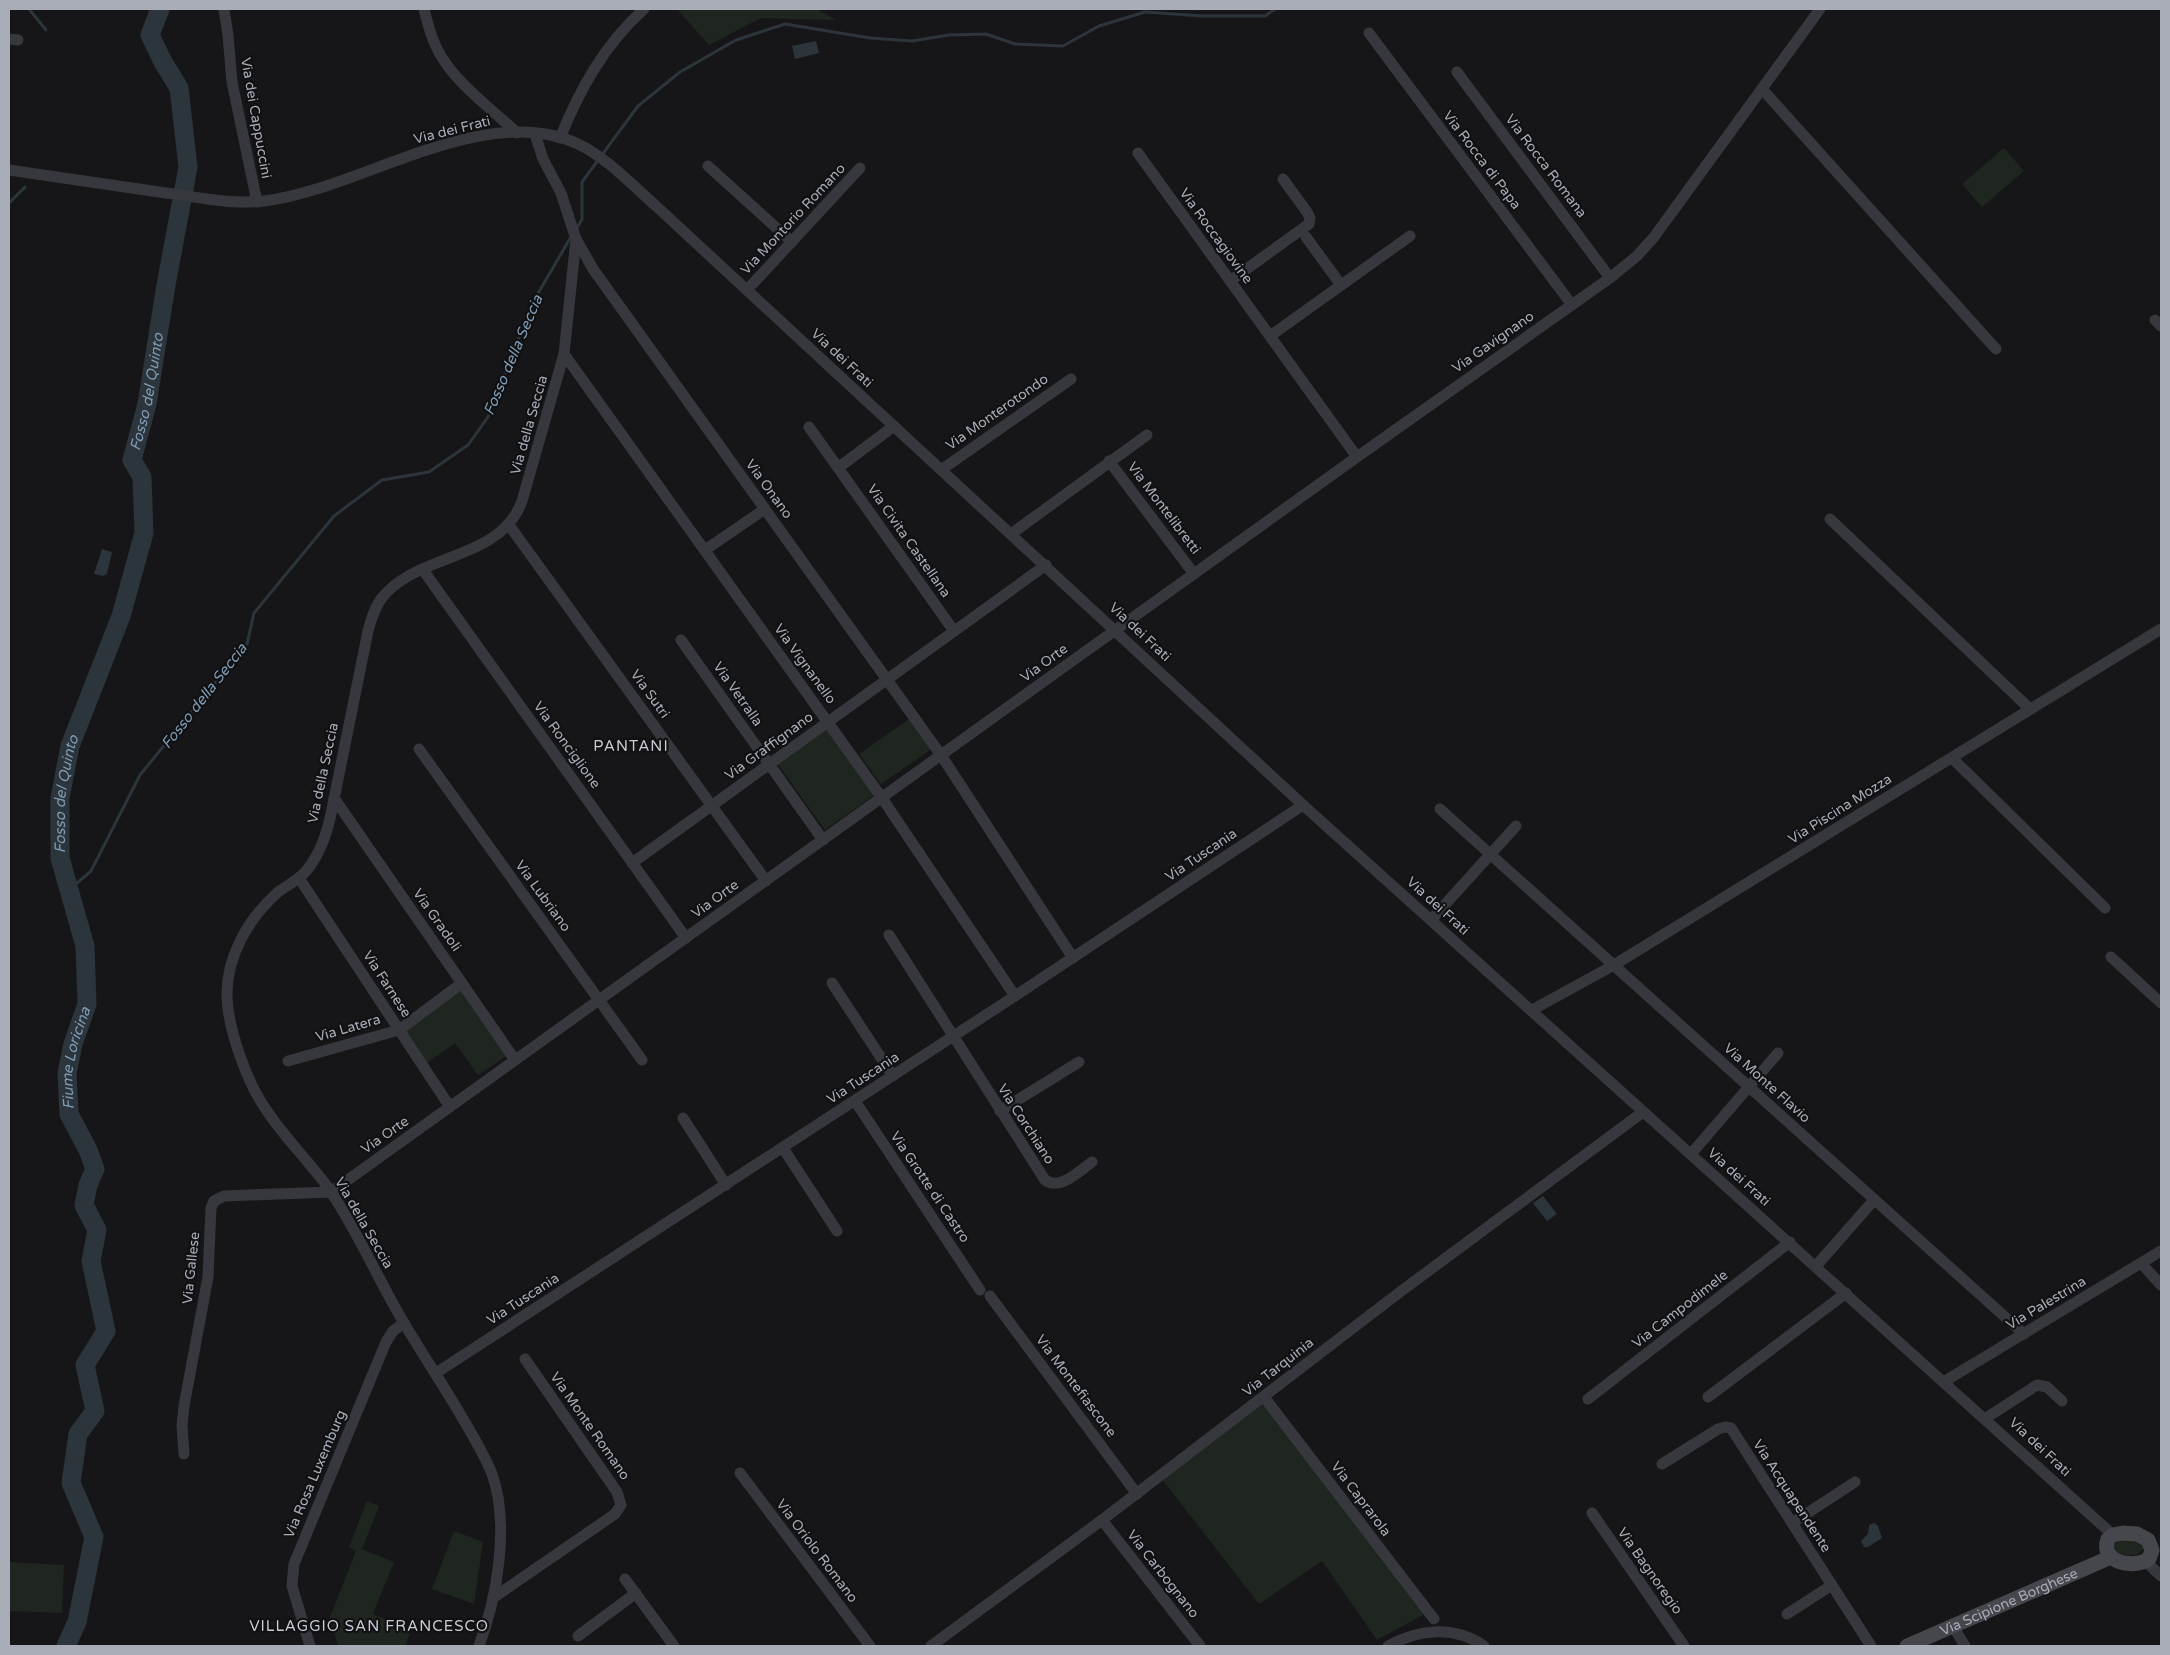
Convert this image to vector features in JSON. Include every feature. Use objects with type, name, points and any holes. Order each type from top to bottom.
[{"type":"main road","points":[[2113,1534],[2137,1534],[2155,1537],[2152,1552],[2145,1561],[2127,1564],[2111,1557],[2106,1544],[2113,1534]]},
{"type":"main road","name":"Via Scipione Borghese","points":[[1907,1646],[2111,1557]]},
{"type":"street","name":"Via dei Cappuccini","points":[[224,9],[232,82],[257,202]]},
{"type":"street","points":[[424,9],[433,40],[445,62],[464,83],[517,133]]},
{"type":"street","points":[[560,138],[574,104],[597,62],[620,33],[644,9]]},
{"type":"street","name":"Via Gavignano","points":[[1116,630],[1610,278],[1637,256],[1654,237],[1763,90],[1820,9]]},
{"type":"street","name":"Via Rocca di Papa","points":[[1369,33],[1572,305]]},
{"type":"street","name":"Via Rocca Romana","points":[[1457,72],[1610,278]]},
{"type":"street","points":[[1763,90],[1996,349]]},
{"type":"street","name":"Via dei Frati","points":[[9,170],[221,201],[257,202],[308,192],[462,141],[490,135],[517,133],[560,138],[576,143],[594,154],[610,166],[747,290],[1303,805],[2113,1534]]},
{"type":"street","name":"Via della Seccia","points":[[479,1646],[493,1598],[500,1533],[499,1502],[494,1480],[483,1453],[404,1323],[331,1192],[262,1105],[237,1046],[228,1010],[227,990],[230,971],[244,932],[274,897],[299,878],[309,866],[324,838],[374,613],[380,600],[404,580],[481,545],[509,525],[522,501],[564,354],[576,239],[560,189],[542,154],[536,134]]},
{"type":"street","name":"Via Roccagiovine","points":[[1138,153],[1357,457]]},
{"type":"street","points":[[708,166],[792,242]]},
{"type":"street","name":"Via Montorio Romano","points":[[747,290],[860,168]]},
{"type":"street","points":[[1230,281],[1309,224],[1308,214],[1283,179]]},
{"type":"street","points":[[1270,336],[1410,236]]},
{"type":"street","points":[[1306,237],[1341,285]]},
{"type":"street","name":"Via Onano","points":[[576,239],[593,269],[942,755],[1073,958]]},
{"type":"street","name":"Via Vignanello","points":[[564,354],[882,798],[1015,996]]},
{"type":"street","name":"Via Monterotondo","points":[[941,470],[1070,379]]},
{"type":"street","points":[[838,468],[894,426]]},
{"type":"street","name":"Via Civita Castellana","points":[[809,427],[954,631]]},
{"type":"street","name":"Via Montelibretti","points":[[1011,534],[1147,434]]},
{"type":"street","name":"Via Montelibretti","points":[[1109,461],[1194,574]]},
{"type":"street","points":[[705,550],[764,509]]},
{"type":"street","points":[[1830,519],[2030,709]]},
{"type":"street","name":"Via Sutri","points":[[509,525],[766,881]]},
{"type":"street","name":"Via Graffignano","points":[[632,863],[1046,565]]},
{"type":"street","name":"Via Ronciglione","points":[[423,570],[686,938]]},
{"type":"street","name":"Via Piscina Mozza","points":[[1532,1010],[1614,965],[2161,629]]},
{"type":"street","name":"Via Orte","points":[[331,1192],[1116,630]]},
{"type":"street","name":"Via Vetralla","points":[[681,640],[823,840]]},
{"type":"street","name":"Via Lubriano","points":[[419,749],[642,1060]]},
{"type":"street","points":[[1952,758],[2105,908]]},
{"type":"street","name":"Via Gradoli","points":[[334,798],[515,1060]]},
{"type":"street","name":"Via Tuscania","points":[[436,1373],[953,1037],[1303,805]]},
{"type":"street","name":"Via Monte Flavio","points":[[1440,809],[2024,1334]]},
{"type":"street","points":[[1431,920],[1516,826]]},
{"type":"street","name":"Via Farnese","points":[[299,878],[450,1107]]},
{"type":"street","name":"Via Corchiano","points":[[889,935],[1043,1178],[1050,1184],[1061,1183],[1092,1162]]},
{"type":"street","points":[[2111,957],[2161,1003]]},
{"type":"street","name":"Via Latera","points":[[288,1061],[399,1030],[462,983]]},
{"type":"street","points":[[832,983],[892,1076]]},
{"type":"street","points":[[1691,1154],[1778,1054]]},
{"type":"street","points":[[1000,1111],[1079,1062]]},
{"type":"street","name":"Via Grotte di Castro","points":[[855,1101],[985,1293]]},
{"type":"street","name":"Via Tarquinia","points":[[937,1644],[1137,1494],[1400,1292],[1643,1112]]},
{"type":"street","points":[[683,1118],[726,1185]]},
{"type":"street","points":[[783,1148],[836,1231]]},
{"type":"street","name":"Via Gallese","points":[[184,1454],[182,1426],[184,1406],[208,1271],[213,1204],[224,1196],[331,1192]]},
{"type":"street","points":[[1816,1266],[1874,1200]]},
{"type":"street","name":"Via Campodimele","points":[[1588,1399],[1790,1242]]},
{"type":"street","name":"Via Palestrina","points":[[1945,1381],[2161,1251]]},
{"type":"street","points":[[2141,1263],[2161,1285]]},
{"type":"street","name":"Via Montefiascone","points":[[985,1293],[1137,1494]]},
{"type":"street","points":[[1708,1398],[1846,1293]]},
{"type":"street","name":"Via Rosa Luxemburg","points":[[310,1646],[292,1586],[294,1564],[386,1342],[393,1331],[404,1323]]},
{"type":"street","name":"Via Monte Romano","points":[[493,1598],[615,1514],[621,1504],[617,1492],[525,1359]]},
{"type":"street","points":[[1986,1418],[2037,1385],[2047,1387],[2062,1401]]},
{"type":"street","name":"Via Caprarola","points":[[1264,1397],[1434,1619]]},
{"type":"street","name":"Via Acquapendente","points":[[1662,1464],[1718,1429],[1731,1428],[1871,1646]]},
{"type":"street","name":"Via Oriolo Romano","points":[[740,1474],[870,1646]]},
{"type":"street","points":[[1792,1523],[1855,1482]]},
{"type":"street","name":"Via Bagnoregio","points":[[1592,1512],[1684,1646]]},
{"type":"street","name":"Via Carbognano","points":[[1102,1520],[1200,1646]]},
{"type":"street","points":[[2145,1561],[2161,1576]]},
{"type":"street","points":[[626,1579],[674,1646]]},
{"type":"street","points":[[1787,1614],[1832,1585]]},
{"type":"street","points":[[578,1636],[636,1593]]},
{"type":"street","points":[[1953,1626],[1965,1646]]},
{"type":"street","points":[[1388,1646],[1417,1634],[1439,1631],[1468,1637],[1484,1646]]},
{"type":"shaded area","points":[[817,9],[836,20],[761,18],[709,45],[678,10]]},
{"type":"shaded area","points":[[816,41],[819,53],[795,59],[792,46]]},
{"type":"shaded area","points":[[2004,148],[2024,171],[1982,207],[1962,184]]},
{"type":"shaded area","points":[[102,549],[112,552],[107,574],[103,576],[94,574]]},
{"type":"shaded area","points":[[912,717],[933,748],[881,784],[859,754]]},
{"type":"shaded area","points":[[828,727],[876,794],[825,830],[777,763]]},
{"type":"shaded area","points":[[460,988],[508,1055],[478,1075],[455,1043],[427,1063],[402,1029]]},
{"type":"shaded area","points":[[1543,1196],[1557,1214],[1547,1221],[1533,1203]]},
{"type":"shaded area","points":[[1263,1401],[1425,1614],[1377,1640],[1322,1561],[1259,1604],[1161,1478]]},
{"type":"shaded area","points":[[367,1501],[379,1506],[362,1549],[394,1562],[373,1614],[411,1630],[405,1646],[338,1646],[330,1617],[356,1551],[349,1547]]},
{"type":"shaded area","points":[[1874,1523],[1878,1526],[1882,1538],[1868,1547],[1864,1547],[1861,1541],[1868,1534],[1869,1525]]},
{"type":"shaded area","points":[[454,1531],[483,1542],[474,1604],[432,1589]]},
{"type":"shaded area","points":[[2122,1540],[2134,1541],[2143,1546],[2143,1550],[2130,1556],[2115,1552],[2113,1545]]},
{"type":"shaded area","points":[[9,1562],[64,1565],[62,1613],[9,1611]]},
{"type":"waterway","points":[[29,9],[46,30]]},
{"type":"waterway","name":"Fosso del Quinto","points":[[66,1646],[77,1622],[94,1537],[71,1483],[78,1434],[95,1411],[85,1365],[106,1331],[91,1261],[97,1230],[84,1205],[88,1185],[95,1169],[88,1150],[69,1114],[67,1073],[73,1044],[87,1004],[85,946],[60,858],[60,798],[70,746],[121,616],[144,533],[142,477],[132,460],[147,404],[166,285],[188,167],[179,88],[163,62],[150,35],[160,9]]},
{"type":"waterway","name":"Fosso della Seccia","points":[[577,228],[582,219],[582,182],[638,106],[680,72],[736,40],[785,24],[870,38],[912,41],[949,35],[986,34],[1015,44],[1063,46],[1099,26],[1145,12],[1203,16],[1265,16],[1275,9]]},
{"type":"waterway","points":[[9,203],[25,187]]},
{"type":"waterway","name":"Fosso della Seccia","points":[[70,889],[91,871],[140,775],[247,644],[254,613],[334,516],[382,480],[429,472],[468,445],[488,417],[533,302],[572,235]]},
{"type":"district","name":"PANTANI","points":[[631,746]]},
{"type":"district","name":"VILLAGGIO SAN FRANCESCO","points":[[369,1626]]},
{"type":"water label","name":"Fiume Loricina","points":[[78,1059]]}]
